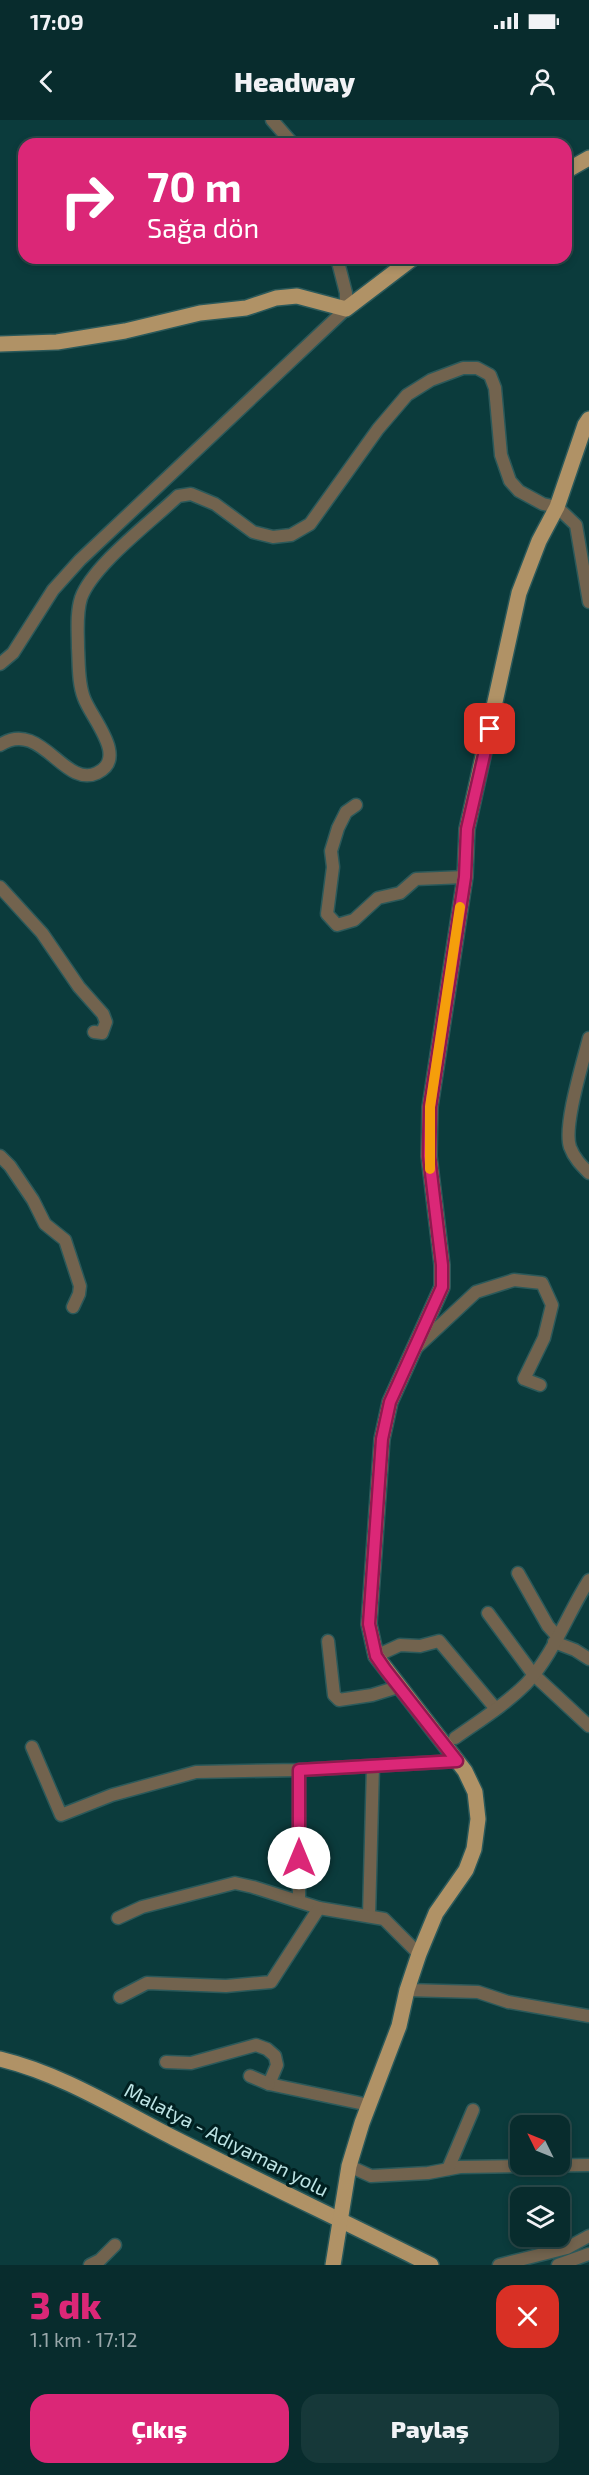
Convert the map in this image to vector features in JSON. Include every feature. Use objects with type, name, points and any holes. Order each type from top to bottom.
[{"type":"main road","points":[[572,168],[589,158]]},
{"type":"main road","points":[[0,344],[69,340],[125,331],[200,313],[246,308],[276,298],[297,296],[346,309],[405,264]]},
{"type":"main road","points":[[333,2265],[349,2166],[399,2026],[407,1990],[419,1954],[435,1913],[466,1870],[474,1848],[478,1819],[475,1792],[465,1771],[376,1656],[369,1624],[382,1439],[390,1402],[442,1287],[442,1265],[429,1156],[430,1107],[465,877],[467,829],[519,593],[539,541],[556,507],[585,424],[589,419]]},
{"type":"main road","name":"Malatya - Adıyaman yolu","points":[[0,2059],[30,2066],[90,2093],[173,2138],[431,2265]]},
{"type":"street","points":[[272,120],[288,138]]},
{"type":"street","points":[[0,664],[13,653],[53,590],[80,560],[346,309],[346,293],[339,264]]},
{"type":"street","points":[[0,745],[10,739],[24,738],[35,743],[76,772],[89,775],[98,773],[111,754],[108,743],[83,696],[78,646],[78,611],[81,598],[90,581],[113,556],[178,496],[191,494],[215,504],[253,531],[273,537],[291,535],[310,524],[378,429],[407,395],[432,380],[463,368],[477,368],[490,375],[495,388],[501,455],[510,481],[519,491],[543,504],[556,507],[576,525],[589,602]]},
{"type":"street","points":[[356,805],[346,812],[331,851],[333,867],[327,914],[337,925],[354,920],[378,898],[400,893],[416,879],[465,877]]},
{"type":"street","points":[[0,887],[42,933],[79,987],[103,1014],[106,1022],[105,1029],[102,1033],[94,1032]]},
{"type":"street","points":[[589,1038],[568,1130],[570,1146],[576,1160],[589,1173]]},
{"type":"street","points":[[0,1156],[10,1166],[33,1200],[45,1224],[65,1240],[80,1286],[73,1307]]},
{"type":"street","points":[[412,1352],[476,1292],[514,1280],[542,1283],[552,1305],[544,1338],[524,1379],[540,1385]]},
{"type":"street","points":[[518,1573],[556,1639],[589,1659]]},
{"type":"street","points":[[455,1738],[527,1683],[556,1639],[589,1580]]},
{"type":"street","points":[[488,1613],[532,1674],[589,1726]]},
{"type":"street","points":[[328,1641],[334,1695],[339,1700],[372,1695],[398,1687]]},
{"type":"street","points":[[376,1656],[400,1646],[420,1646],[439,1641],[496,1708]]},
{"type":"street","points":[[32,1747],[61,1815],[112,1795],[196,1772],[299,1770],[457,1761]]},
{"type":"street","points":[[369,1916],[373,1766]]},
{"type":"street","points":[[298,1901],[299,1770]]},
{"type":"street","points":[[118,1918],[142,1907],[236,1883],[319,1908],[384,1919],[419,1954]]},
{"type":"street","points":[[120,1996],[147,1983],[226,1986],[271,1982],[319,1908]]},
{"type":"street","points":[[407,1990],[478,1992],[508,2002],[589,2016]]},
{"type":"street","points":[[166,2062],[191,2063],[256,2045],[267,2049],[275,2056],[277,2065],[269,2084]]},
{"type":"street","points":[[250,2076],[269,2084],[369,2105]]},
{"type":"street","points":[[448,2169],[473,2110]]},
{"type":"street","points":[[570,2164],[589,2165]]},
{"type":"street","points":[[349,2166],[371,2176],[428,2173],[460,2167],[510,2166]]},
{"type":"street","points":[[498,2265],[567,2248],[589,2236]]},
{"type":"street","points":[[90,2265],[100,2260],[115,2245]]},
{"type":"street","points":[[558,2265],[589,2254]]},
{"type":"slow traffic","points":[[430,1169],[430,1107],[460,907]]},
{"type":"route","points":[[299,1858],[299,1770],[457,1761],[376,1656],[369,1624],[382,1439],[390,1402],[442,1287],[442,1265],[429,1156],[430,1107],[465,877],[467,829],[490,729]]}]
